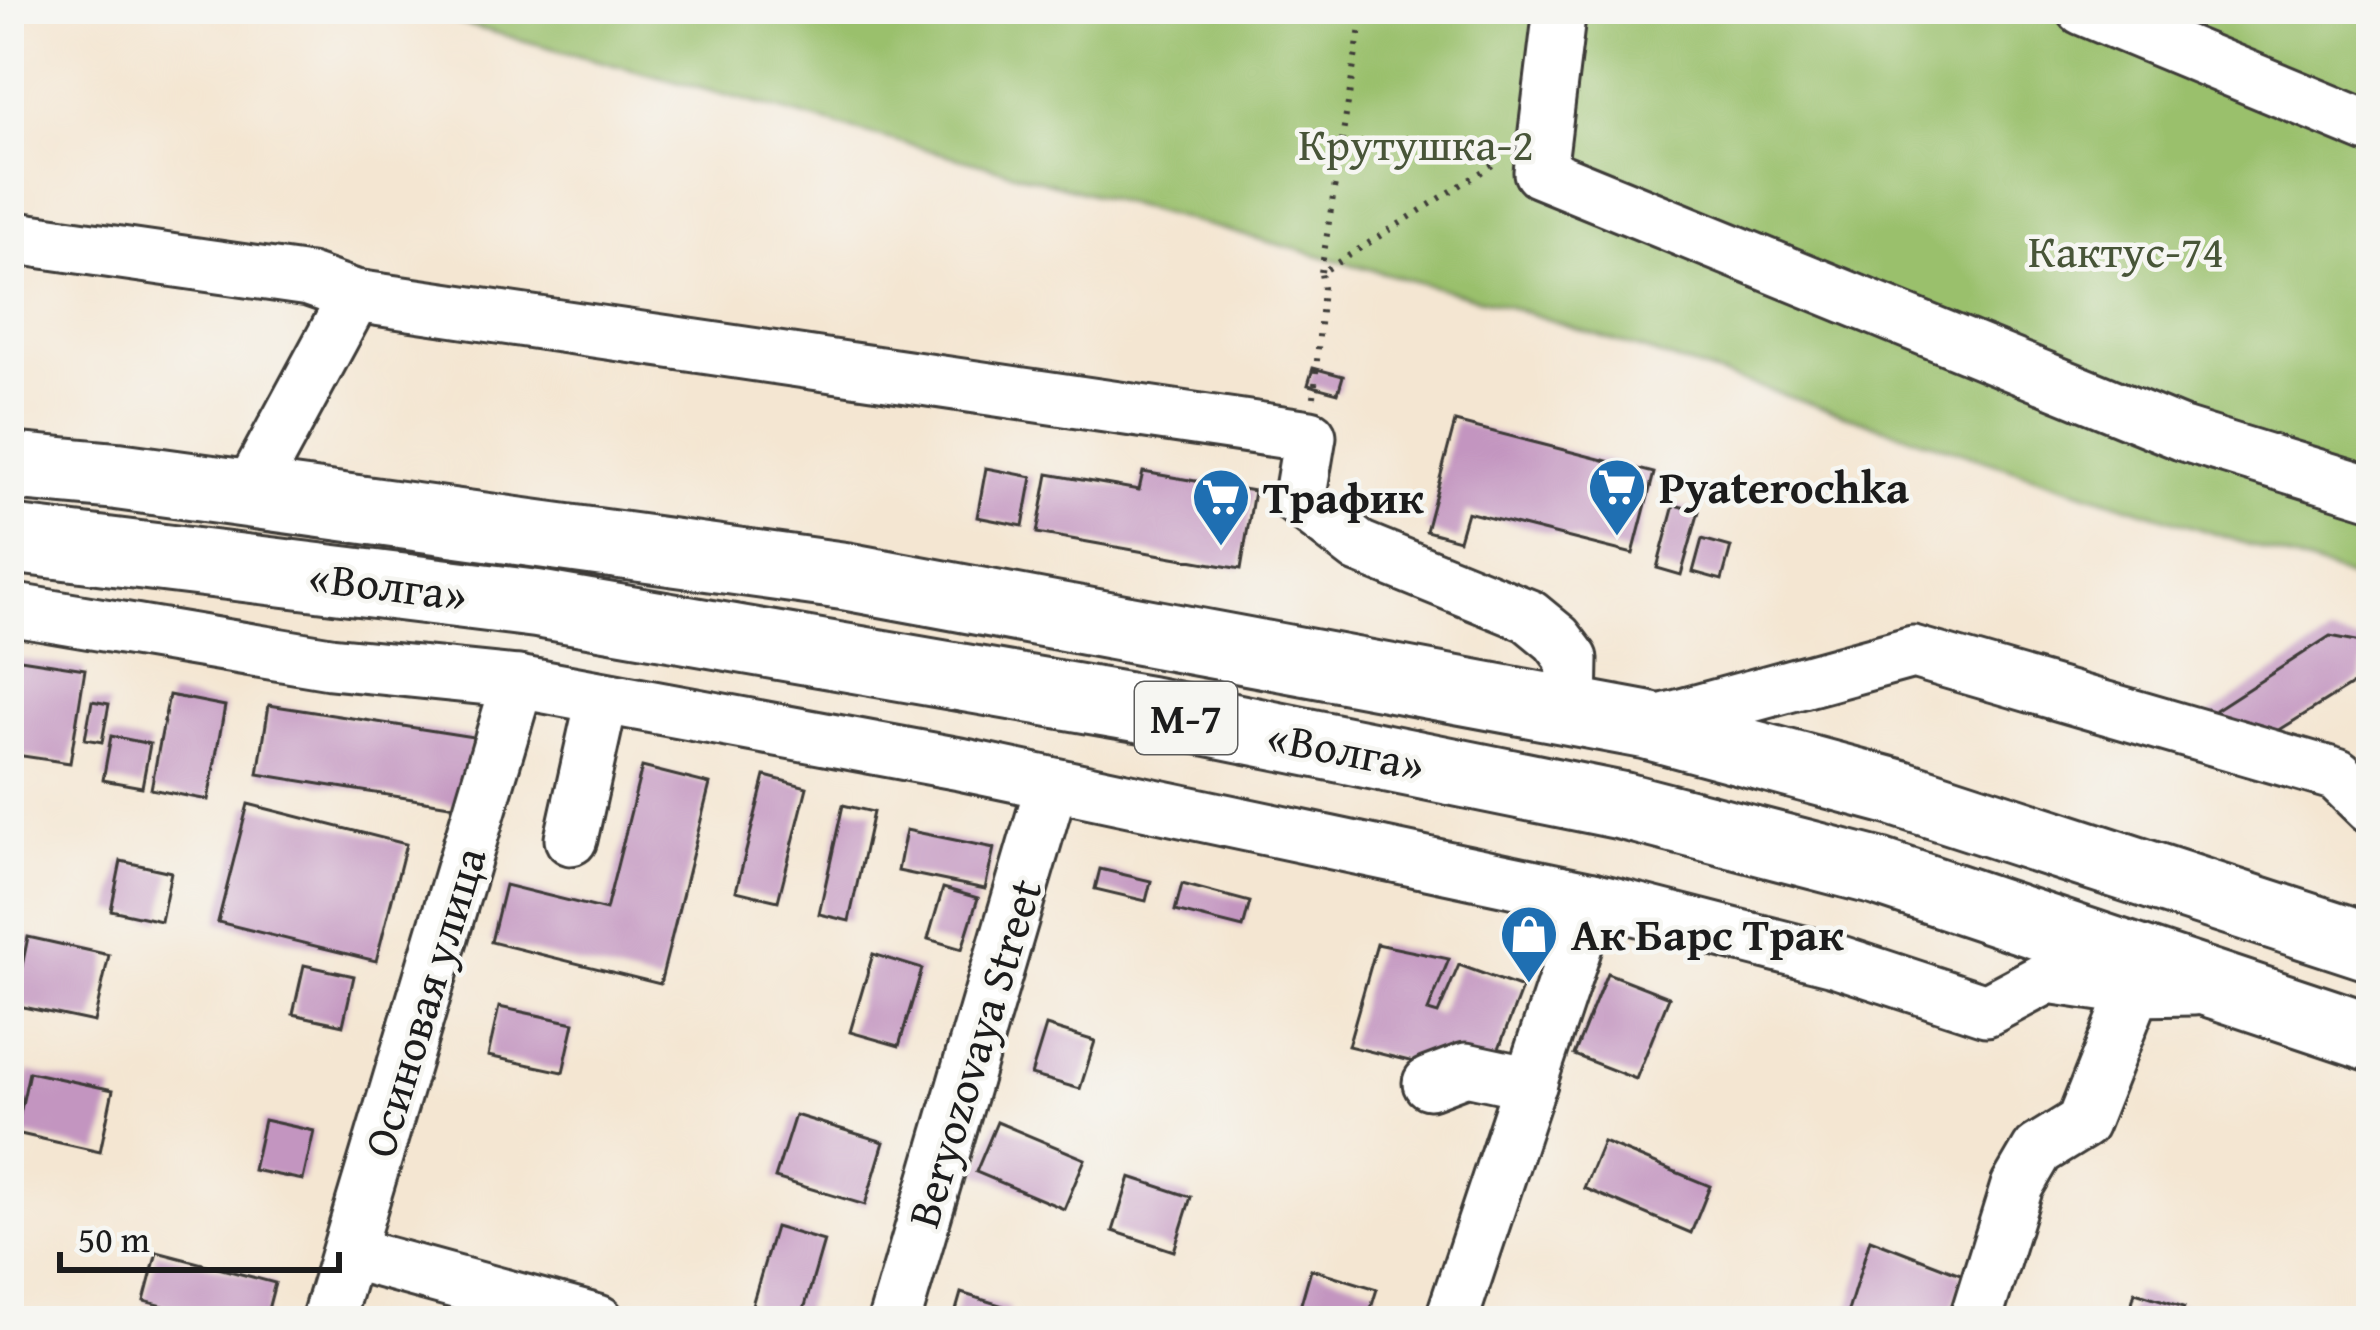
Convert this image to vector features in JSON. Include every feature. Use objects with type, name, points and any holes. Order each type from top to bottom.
[{"type":"highway","name":"«Волга»","points":[[9,466],[844,576],[1646,724],[1898,793],[2371,947]]},
{"type":"highway","name":"«Волга»","points":[[9,539],[537,604],[1149,710],[1578,797],[1878,872],[2371,1037]]},
{"type":"street","points":[[1560,9],[1540,172],[2182,434],[2371,492]]},
{"type":"street","points":[[2083,9],[2371,128]]},
{"type":"street","points":[[9,237],[309,280],[355,296],[1310,436],[1299,501],[1359,547],[1529,616],[1572,659],[1571,710]]},
{"type":"street","points":[[248,494],[355,296]]},
{"type":"street","points":[[9,609],[331,663],[518,682],[1052,784],[1592,898],[1834,960],[1987,1010],[2048,977],[2135,990],[2231,989]]},
{"type":"street","points":[[1646,724],[1913,652],[2337,775],[2371,808]]},
{"type":"street","name":"Осиновая улица","points":[[327,1321],[518,682]]},
{"type":"street","points":[[571,839],[602,700]]},
{"type":"street","name":"Beryozovaya Street","points":[[893,1321],[1052,784]]},
{"type":"street","points":[[1451,1321],[1592,898]]},
{"type":"street","points":[[1975,1321],[2017,1186],[2038,1150],[2082,1123],[2135,990]]},
{"type":"street","points":[[1429,1083],[1466,1069],[1531,1083]]},
{"type":"street","points":[[349,1253],[598,1321]]},
{"type":"path","points":[[1310,436],[1321,273],[1363,9]]},
{"type":"path","points":[[1321,273],[1545,132]]},
{"type":"green space","name":"Кактус-74","points":[[407,9],[2371,9],[2371,584],[1506,306]]},
{"type":"building","points":[[1313,368],[1343,376],[1338,393],[1308,385]]},
{"type":"building","points":[[1455,422],[1654,473],[1633,554],[1467,512],[1459,540],[1426,531]]},
{"type":"building","points":[[986,468],[1032,477],[1023,526],[977,517]]},
{"type":"building","points":[[1143,472],[1254,491],[1241,569],[1037,533],[1048,474],[1139,490]]},
{"type":"building","points":[[1674,505],[1699,511],[1681,575],[1657,568]]},
{"type":"building","points":[[1702,539],[1731,547],[1722,580],[1693,572]]},
{"type":"building","points":[[2330,636],[2367,643],[2361,679],[2236,757],[2208,715]]},
{"type":"building","points":[[14,658],[85,669],[70,763],[9,754]]},
{"type":"building","points":[[169,695],[225,706],[208,800],[151,789]]},
{"type":"building","points":[[92,701],[109,704],[102,742],[85,739]]},
{"type":"building","points":[[269,705],[473,737],[462,807],[258,774]]},
{"type":"building","points":[[111,736],[150,744],[142,787],[103,780]]},
{"type":"building","points":[[642,767],[710,784],[660,984],[491,942],[505,885],[606,910]]},
{"type":"building","points":[[765,776],[807,787],[778,901],[736,891]]},
{"type":"building","points":[[248,804],[406,844],[376,961],[218,922]]},
{"type":"building","points":[[843,805],[873,812],[849,921],[819,914]]},
{"type":"building","points":[[906,830],[994,848],[985,889],[898,871]]},
{"type":"building","points":[[121,861],[171,872],[161,921],[111,910]]},
{"type":"building","points":[[1100,869],[1151,881],[1146,901],[1095,889]]},
{"type":"building","points":[[1182,884],[1250,902],[1243,928],[1175,911]]},
{"type":"building","points":[[943,888],[978,898],[962,949],[928,939]]},
{"type":"building","points":[[28,937],[109,955],[94,1022],[14,1005]]},
{"type":"building","points":[[1377,944],[1449,959],[1428,1011],[1438,1014],[1459,965],[1522,988],[1490,1072],[1438,1068],[1348,1046]]},
{"type":"building","points":[[873,954],[922,969],[899,1046],[850,1032]]},
{"type":"building","points":[[304,965],[354,976],[343,1025],[293,1014]]},
{"type":"building","points":[[1607,973],[1669,997],[1636,1079],[1574,1055]]},
{"type":"building","points":[[499,1007],[574,1023],[563,1072],[488,1056]]},
{"type":"building","points":[[1046,1026],[1095,1041],[1080,1089],[1031,1075]]},
{"type":"building","points":[[29,1072],[113,1090],[100,1152],[16,1133]]},
{"type":"building","points":[[795,1115],[884,1142],[865,1205],[775,1178]]},
{"type":"building","points":[[264,1120],[314,1131],[303,1180],[253,1170]]},
{"type":"building","points":[[997,1122],[1085,1159],[1064,1209],[976,1172]]},
{"type":"building","points":[[1603,1142],[1710,1186],[1691,1233],[1584,1188]]},
{"type":"building","points":[[1130,1177],[1191,1197],[1174,1251],[1113,1231]]},
{"type":"building","points":[[775,1227],[824,1241],[801,1320],[752,1305]]},
{"type":"building","points":[[1870,1239],[1963,1275],[1949,1321],[1845,1321]]},
{"type":"building","points":[[157,1252],[275,1283],[265,1321],[220,1321],[144,1301]]},
{"type":"building","points":[[1311,1269],[1377,1289],[1367,1321],[1296,1321]]},
{"type":"building","points":[[2135,1292],[2184,1307],[2180,1321],[2127,1321]]},
{"type":"building","points":[[961,1293],[1010,1308],[1007,1321],[953,1321]]},
{"type":"place","name":"Pyaterochka","points":[[1617,538]]},
{"type":"place","name":"Трафик","points":[[1221,548]]},
{"type":"place","name":"Ак Барс Трак","points":[[1529,985]]},
{"type":"park label","name":"Крутушка-2","points":[[1416,144]]}]
